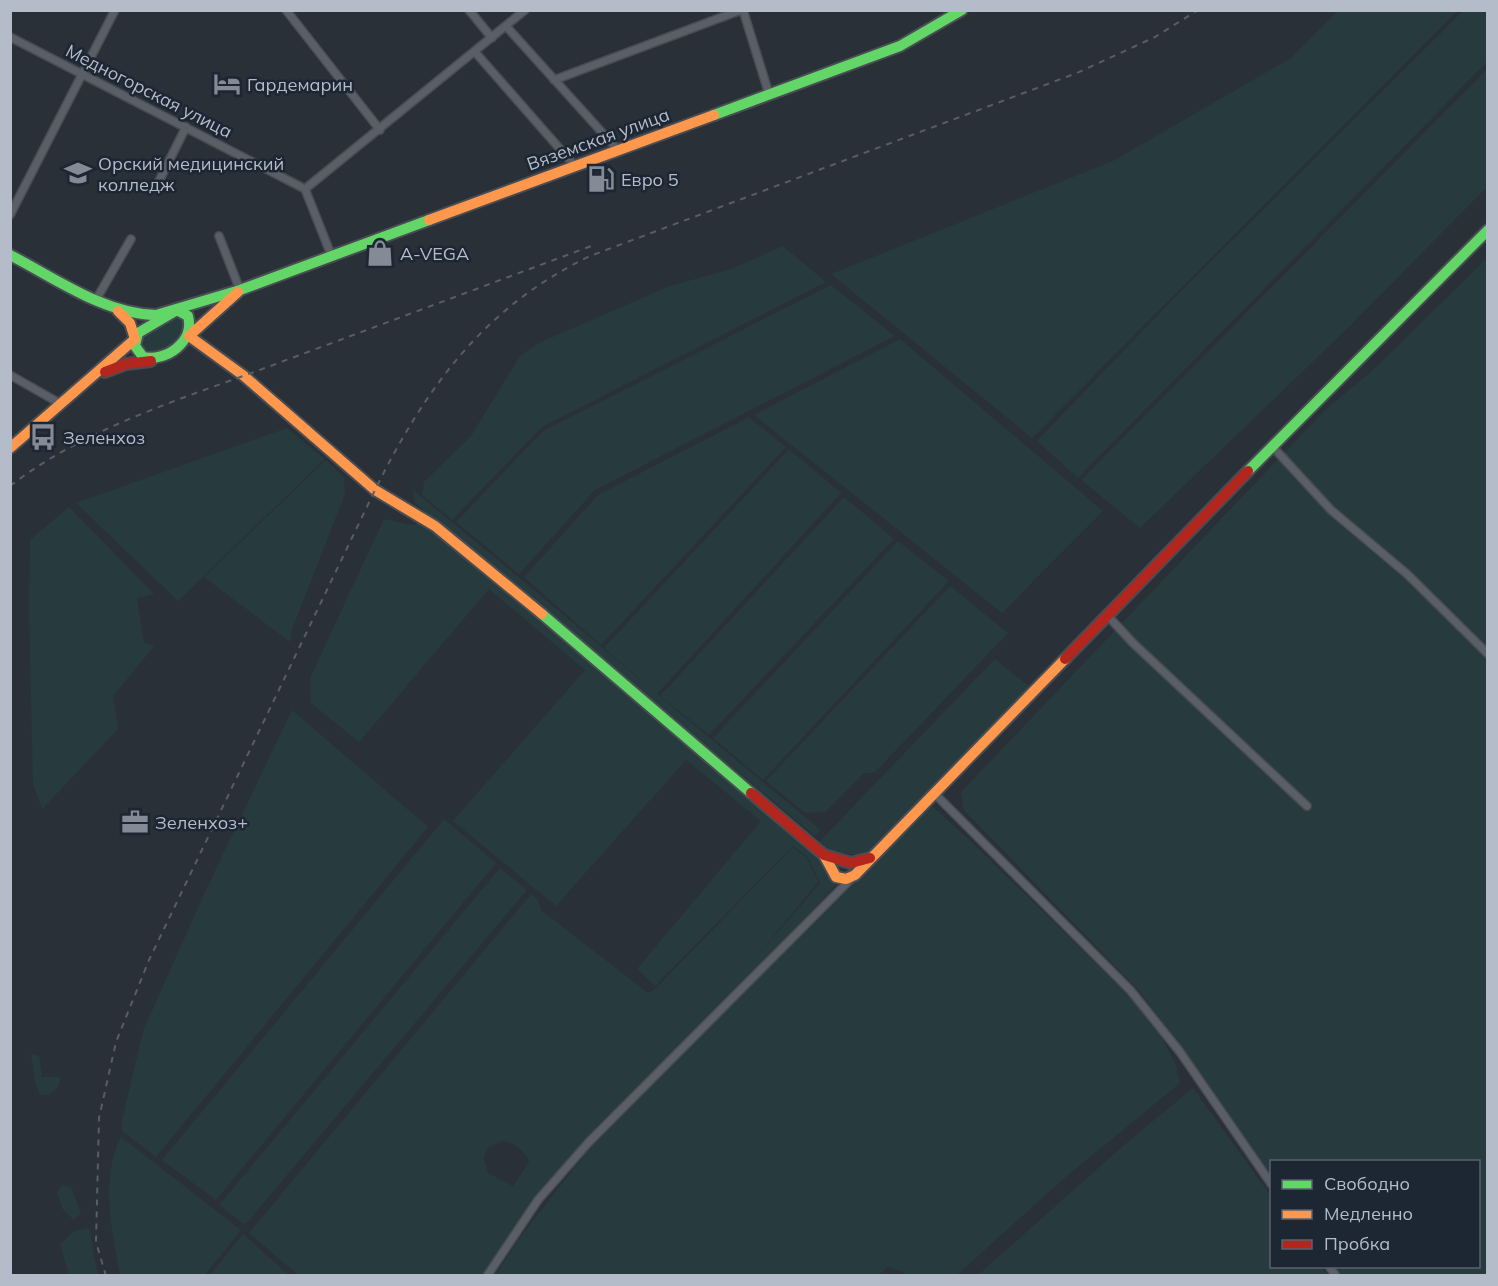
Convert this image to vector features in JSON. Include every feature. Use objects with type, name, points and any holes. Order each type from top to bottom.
[{"type":"main road","name":"Вяземская улица","points":[[171,311],[240,290],[616,149],[900,46],[962,10]]},
{"type":"main road","points":[[189,336],[244,376],[375,490],[435,526],[467,550],[824,855],[836,877],[846,879],[855,875],[875,855],[1272,446],[1488,230]]},
{"type":"main road","points":[[10,255],[97,298],[141,315],[151,316],[180,311],[189,316],[192,328],[189,336]]},
{"type":"main road","points":[[89,380],[119,366],[163,357],[240,290]]},
{"type":"main road","points":[[97,298],[125,316],[133,329],[138,353],[152,361]]},
{"type":"main road","points":[[10,448],[135,339],[142,328],[171,311]]},
{"type":"main road","points":[[824,855],[851,863],[864,861],[875,855]]},
{"type":"street","points":[[10,215],[116,10]]},
{"type":"street","points":[[286,10],[380,130]]},
{"type":"street","points":[[469,10],[492,38]]},
{"type":"street","points":[[332,256],[305,189],[525,10]]},
{"type":"street","points":[[554,80],[742,10],[769,94]]},
{"type":"street","points":[[506,26],[616,149]]},
{"type":"street","name":"Медногорская улица","points":[[10,37],[305,189]]},
{"type":"street","points":[[475,52],[574,165]]},
{"type":"street","points":[[156,187],[186,127]]},
{"type":"street","points":[[219,236],[240,290]]},
{"type":"street","points":[[97,298],[131,239]]},
{"type":"street","points":[[10,375],[61,404]]},
{"type":"street","points":[[1272,446],[1331,510],[1407,574],[1488,654]]},
{"type":"street","points":[[1107,615],[1133,643],[1307,806]]},
{"type":"street","points":[[935,794],[1131,991],[1180,1052],[1270,1182]]},
{"type":"street","points":[[487,1275],[537,1200],[588,1143],[855,875]]},
{"type":"green space","points":[[1338,11],[1457,11],[1032,438],[831,274],[1113,161],[1291,58]]},
{"type":"green space","points":[[1463,11],[1487,11],[1487,62],[1078,478],[1037,441],[1178,294]]},
{"type":"green space","points":[[1487,69],[1487,187],[1351,325],[1140,528],[1081,480]]},
{"type":"green space","points":[[783,246],[826,282],[542,427],[452,520],[422,495],[424,482],[471,436],[520,356],[541,342],[670,286],[731,269]]},
{"type":"green space","points":[[1487,258],[1487,1275],[1342,1275],[1337,1268],[1480,1268],[1480,1160],[1270,1160],[1270,1174],[1141,993],[964,810],[961,792],[1325,410],[1372,371]]},
{"type":"green space","points":[[831,285],[895,336],[595,490],[519,574],[456,522],[543,431]]},
{"type":"green space","points":[[177,314],[186,319],[186,333],[161,354],[147,355],[140,347],[141,337],[170,316]]},
{"type":"green space","points":[[900,339],[1103,511],[1002,613],[754,415]]},
{"type":"green space","points":[[749,417],[786,447],[601,645],[524,577],[598,495]]},
{"type":"green space","points":[[287,428],[325,459],[178,601],[76,503]]},
{"type":"green space","points":[[789,449],[841,493],[657,694],[604,648]]},
{"type":"green space","points":[[326,460],[344,478],[345,494],[291,632],[290,642],[204,577]]},
{"type":"green space","points":[[413,490],[821,830],[815,836],[415,503]]},
{"type":"green space","points":[[844,497],[894,539],[709,735],[660,696]]},
{"type":"green space","points":[[69,507],[154,594],[137,598],[144,642],[154,646],[113,696],[118,729],[42,809],[33,784],[29,609],[30,540]]},
{"type":"green space","points":[[384,519],[413,525],[422,523],[823,858],[836,885],[766,960],[763,957],[765,960],[540,1192],[482,1275],[298,1275],[249,1233],[531,894],[538,899],[541,910],[648,993],[656,988],[793,847],[807,858],[818,882],[760,953],[820,883],[808,857],[793,846],[655,986],[637,969],[761,821],[686,760],[556,906],[453,821],[585,670],[489,589],[359,742],[311,703],[310,678]],"holes":[[[503,1141],[522,1151],[529,1162],[513,1186],[488,1173],[484,1159],[487,1148]]]},
{"type":"green space","points":[[898,541],[949,581],[763,780],[713,738]]},
{"type":"green space","points":[[950,586],[1008,633],[875,772],[863,774],[825,812],[805,813],[766,781]]},
{"type":"green space","points":[[995,659],[1030,687],[868,856],[831,852],[819,842]]},
{"type":"green space","points":[[292,710],[428,827],[156,1157],[122,1131],[121,1125],[143,1031],[204,894]]},
{"type":"green space","points":[[932,806],[975,845],[1151,1018],[1175,1063],[1180,1083],[1061,1181],[957,1275],[909,1275],[888,1266],[878,1276],[495,1276],[518,1240],[592,1145]]},
{"type":"green space","points":[[444,819],[496,863],[216,1200],[162,1160]]},
{"type":"green space","points":[[500,868],[527,890],[245,1225],[219,1205]]},
{"type":"green space","points":[[31,1054],[39,1056],[42,1077],[61,1077],[58,1087],[48,1095],[40,1095],[35,1082]]},
{"type":"green space","points":[[1193,1088],[1270,1195],[1270,1268],[1322,1268],[1328,1275],[978,1275],[1124,1145]]},
{"type":"green space","points":[[121,1137],[241,1230],[205,1275],[120,1275],[111,1223],[109,1187],[115,1153]]},
{"type":"green space","points":[[62,1185],[71,1187],[81,1213],[74,1220],[62,1208],[57,1192]]},
{"type":"green space","points":[[89,1228],[98,1275],[69,1275],[60,1244],[74,1231]]},
{"type":"green space","points":[[243,1234],[289,1275],[210,1275]]},
{"type":"railway","points":[[106,1276],[96,1242],[99,1118],[116,1042],[149,960],[375,490],[415,417],[437,384],[462,354],[489,325],[519,300],[552,276],[590,256],[1077,73],[1155,37],[1198,10]]},
{"type":"railway","points":[[10,486],[69,448],[133,418],[594,245]]},
{"type":"traffic: fast","points":[[714,115],[900,46],[962,10]]},
{"type":"traffic: fast","points":[[10,255],[99,302],[137,313],[156,315],[240,290],[429,220]]},
{"type":"traffic: fast","points":[[1248,471],[1488,230]]},
{"type":"traffic: fast","points":[[177,310],[188,316],[189,325],[183,342],[169,353],[152,358],[143,357],[135,346],[138,333],[177,310]]},
{"type":"traffic: fast","points":[[542,614],[751,793]]},
{"type":"traffic: slow","points":[[429,220],[714,115]]},
{"type":"traffic: slow","points":[[238,292],[189,336],[244,376],[375,490],[435,526],[542,614]]},
{"type":"traffic: slow","points":[[10,448],[135,339],[130,323],[118,311]]},
{"type":"traffic: slow","points":[[824,855],[836,877],[846,879],[855,875],[1065,659]]},
{"type":"traffic: jam","points":[[105,372],[126,364],[151,361]]},
{"type":"traffic: jam","points":[[1065,659],[1248,471]]},
{"type":"traffic: jam","points":[[751,793],[824,855],[851,863],[870,858]]},
{"type":"place","name":"Гардемарин","points":[[227,84]]},
{"type":"place","name":"Орский медицинский колледж","points":[[78,173]]},
{"type":"place","name":"Евро 5","points":[[601,179]]},
{"type":"place","name":"A-VEGA","points":[[380,253]]},
{"type":"place","name":"Зеленхоз","points":[[43,437]]},
{"type":"place","name":"Зеленхоз+","points":[[135,822]]}]
